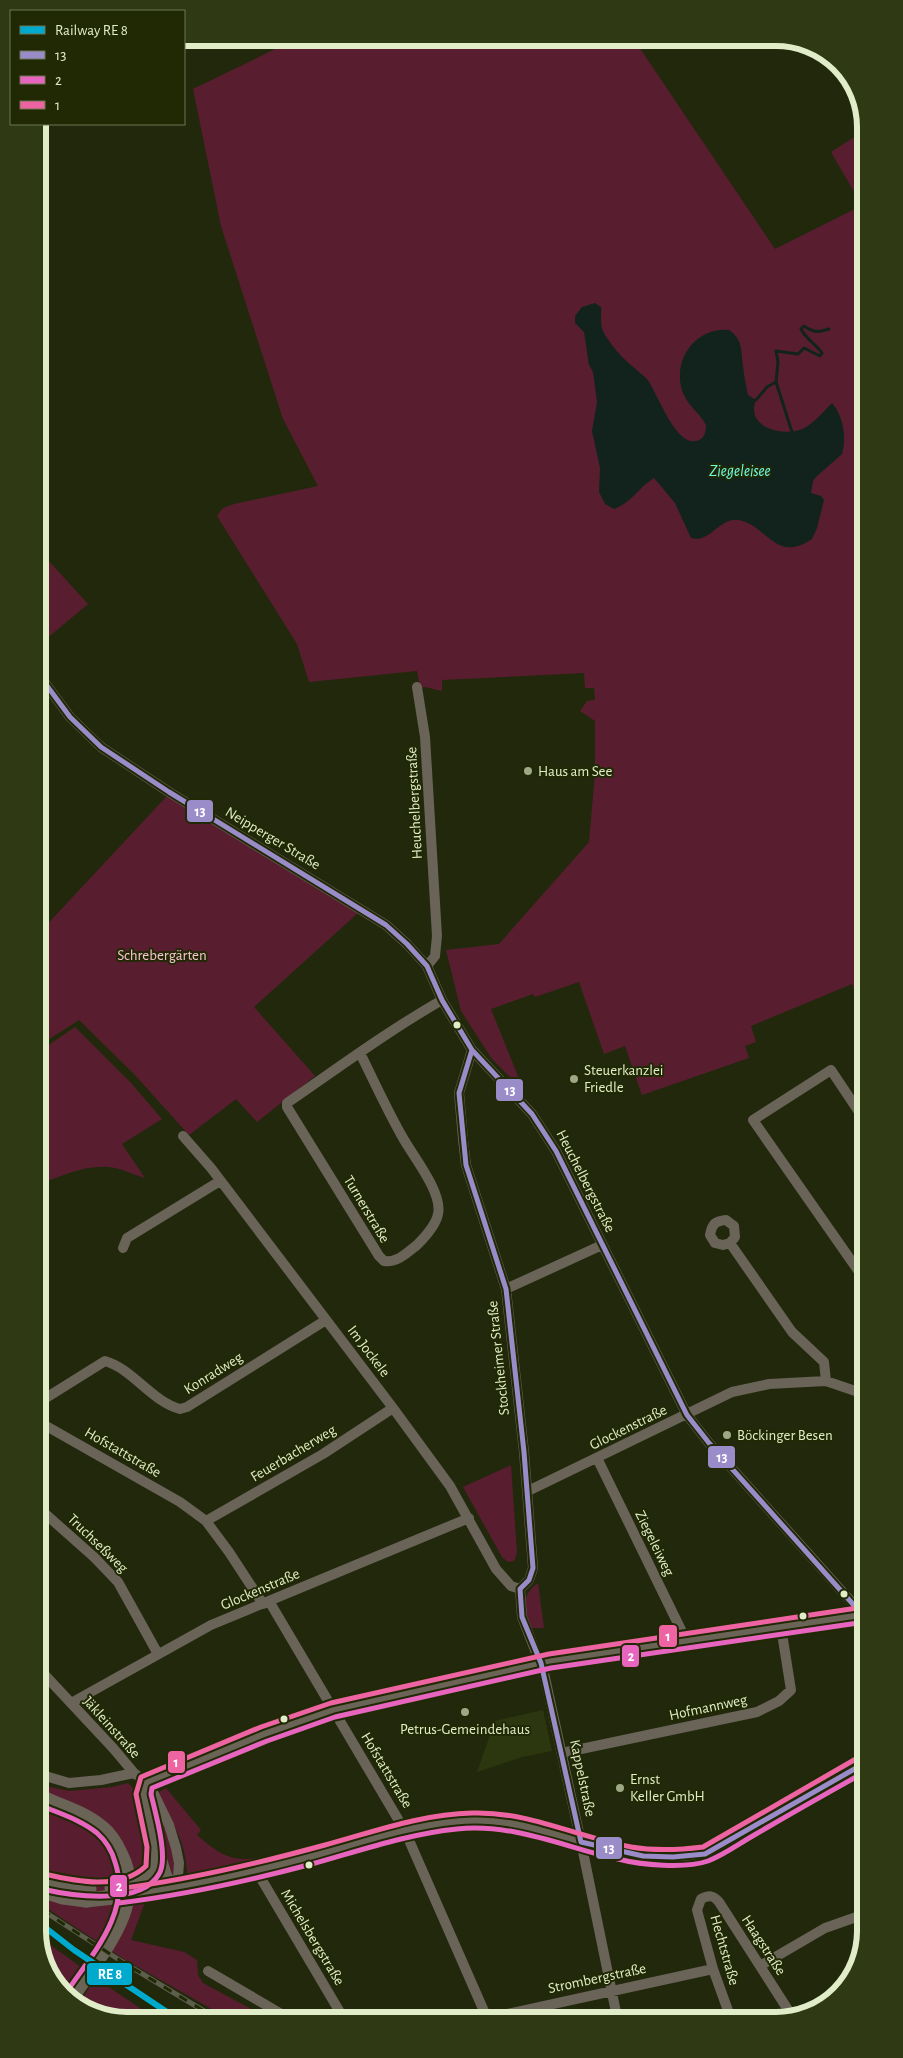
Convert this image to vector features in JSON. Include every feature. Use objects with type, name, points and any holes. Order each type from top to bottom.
[{"type":"street","name":"Neipperger Straße","points":[[46,684],[70,717],[101,748],[169,792],[386,925],[427,966]]},
{"type":"street","name":"Heuchelbergstraße","points":[[417,687],[425,737],[437,936],[435,956],[427,966],[442,1000],[472,1050],[532,1114],[556,1151],[686,1414],[709,1443],[857,1607]]},
{"type":"street","name":"Turnerstraße","points":[[360,1053],[403,1139],[431,1185],[437,1203],[438,1213],[432,1228],[405,1255],[393,1261],[384,1261],[379,1256],[287,1107],[287,1103],[404,1022],[442,1000]]},
{"type":"street","name":"Stockheimer Straße","points":[[472,1050],[459,1093],[466,1165],[506,1289],[528,1491],[533,1568],[529,1580],[520,1588]]},
{"type":"street","points":[[857,1109],[831,1070],[753,1120],[857,1269]]},
{"type":"street","name":"Im Jockele","points":[[182,1136],[211,1168],[450,1486],[496,1569],[511,1586],[520,1588]]},
{"type":"street","points":[[124,1248],[127,1238],[220,1181]]},
{"type":"street","points":[[730,1243],[792,1332],[824,1362],[826,1381],[857,1392]]},
{"type":"street","points":[[506,1289],[602,1244]]},
{"type":"street","name":"Konradweg","points":[[46,1398],[105,1361],[117,1366],[167,1404],[180,1409],[187,1407],[326,1320]]},
{"type":"street","name":"Glockenstraße","points":[[528,1491],[732,1392],[769,1384],[826,1381]]},
{"type":"street","name":"Feuerbacherweg","points":[[206,1521],[323,1454],[393,1408]]},
{"type":"street","name":"Hofstattstraße","points":[[46,1426],[180,1502],[206,1521],[266,1602],[405,1831],[485,2012]]},
{"type":"street","name":"Ziegeleiweg","points":[[597,1458],[686,1640]]},
{"type":"street","name":"Truchseßweg","points":[[46,1514],[94,1557],[118,1582],[158,1654]]},
{"type":"street","name":"Glockenstraße","points":[[71,1703],[211,1626],[469,1518]]},
{"type":"street","points":[[520,1588],[522,1617],[541,1663]]},
{"type":"street","points":[[172,1887],[165,1877],[155,1846],[143,1794],[146,1782],[255,1738],[333,1710],[541,1663],[857,1616]]},
{"type":"street","name":"Hofmannweg","points":[[562,1753],[757,1712],[780,1701],[791,1690],[781,1627]]},
{"type":"street","name":"Kappelstraße","points":[[541,1663],[562,1753],[616,2012]]},
{"type":"street","name":"Jäkleinstraße","points":[[46,1677],[134,1773],[146,1782],[162,1808],[176,1848],[179,1863],[178,1876],[172,1887]]},
{"type":"street","points":[[46,1892],[63,1897],[140,1888],[172,1887],[256,1870],[405,1831],[438,1824],[486,1820],[530,1827],[621,1853],[654,1858],[679,1858],[705,1854],[857,1768]]},
{"type":"street","points":[[46,1777],[69,1783],[101,1780],[134,1773]]},
{"type":"street","points":[[46,1800],[80,1814],[100,1827],[114,1842],[127,1866],[129,1878],[128,1897],[124,1912],[109,1942],[75,1993]]},
{"type":"street","points":[[140,1888],[153,1870],[155,1846]]},
{"type":"street","name":"Michelsbergstraße","points":[[256,1870],[340,2012]]},
{"type":"street","points":[[46,1882],[88,1894]]},
{"type":"street","name":"Haagstraße","points":[[708,1896],[714,1897],[719,1902],[788,2010]]},
{"type":"street","name":"Hechtstraße","points":[[708,1896],[701,1900],[697,1910],[713,1969],[729,2012]]},
{"type":"street","points":[[760,1966],[825,1928],[857,1917]]},
{"type":"street","name":"Strombergstraße","points":[[514,2012],[713,1969]]},
{"type":"street","points":[[208,1971],[278,2012]]},
{"type":"shaded area","points":[[543,1710],[552,1751],[522,1757],[477,1772],[495,1721]]},
{"type":"green space","points":[[282,46],[638,46],[775,249],[857,208],[857,802],[855,802],[857,805],[857,998],[852,984],[751,1026],[756,1042],[745,1046],[749,1058],[642,1095],[625,1046],[604,1054],[579,982],[535,997],[533,994],[491,1009],[520,1081],[517,1084],[492,1059],[461,1011],[446,950],[499,944],[589,842],[595,773],[595,721],[580,711],[587,701],[595,700],[594,688],[585,688],[584,673],[442,680],[442,691],[425,687],[420,688],[417,671],[309,682],[297,644],[217,516],[223,508],[234,504],[318,486],[283,419],[221,226],[193,89]]},
{"type":"green space","points":[[857,136],[857,197],[831,152]]},
{"type":"green space","points":[[46,558],[88,604],[46,639]]},
{"type":"green space","name":"Schrebergärten","points":[[167,796],[358,913],[254,1007],[315,1076],[257,1122],[236,1099],[189,1135],[134,1074],[79,1020],[46,1041],[46,926]]},
{"type":"green space","points":[[75,1027],[132,1084],[162,1119],[122,1144],[145,1178],[115,1168],[96,1167],[86,1168],[46,1182],[46,1047]]},
{"type":"green space","points":[[511,1465],[517,1553],[514,1561],[508,1562],[502,1557],[463,1487]]},
{"type":"green space","points":[[538,1583],[544,1628],[531,1628],[525,1603],[528,1593]]},
{"type":"green space","points":[[128,1783],[140,1796],[159,1874],[144,1905],[131,1940],[184,1952],[197,1960],[198,1975],[203,1983],[257,2012],[217,2012],[122,1958],[46,1908],[46,1786],[69,1791],[112,1787]]},
{"type":"green space","points":[[166,1788],[201,1830],[197,1835],[221,1853],[240,1859],[251,1859],[290,1852],[292,1857],[247,1868],[233,1865],[224,1872],[188,1882],[185,1856],[179,1835],[156,1794]]},
{"type":"green space","points":[[152,1805],[157,1805],[173,1850],[174,1869],[172,1876],[169,1872],[162,1834]]},
{"type":"green space","points":[[47,1943],[81,1967],[68,1986],[55,1967]]},
{"type":"green space","points":[[95,1978],[146,2012],[111,2010],[83,1998]]},
{"type":"water","name":"Ziegeleisee","points":[[595,303],[601,307],[602,327],[609,341],[623,358],[646,378],[676,429],[683,437],[692,441],[702,438],[706,425],[683,393],[680,369],[683,358],[696,340],[706,334],[717,331],[729,330],[739,341],[748,395],[756,400],[754,410],[756,418],[762,425],[780,431],[790,432],[799,430],[813,422],[832,403],[839,414],[843,427],[843,448],[842,454],[813,481],[811,493],[821,496],[824,500],[817,528],[812,539],[799,546],[789,547],[780,545],[749,523],[739,520],[726,522],[704,537],[698,539],[691,538],[675,503],[654,478],[620,506],[614,509],[605,504],[599,492],[600,468],[592,431],[597,402],[593,372],[589,365],[584,332],[575,323],[575,316],[582,307]]},
{"type":"waterway","points":[[756,400],[767,387],[776,382],[778,362],[776,351],[798,354],[804,348],[820,356],[822,353],[801,329],[804,326],[816,331],[829,329]]},
{"type":"waterway","points":[[776,382],[792,432]]},
{"type":"railway","points":[[46,1913],[206,2012]]},
{"type":"transit line","name":"13","points":[[46,684],[70,717],[101,747],[169,792],[386,925],[427,966],[442,1000],[472,1050],[532,1114],[556,1151],[687,1415],[709,1443],[857,1609]]},
{"type":"transit line","name":"13","points":[[472,1050],[459,1093],[466,1165],[506,1289],[524,1452],[533,1568],[529,1580],[520,1589],[522,1617],[541,1663],[581,1842],[643,1856],[673,1857],[705,1854],[857,1768]]},
{"type":"transit line","name":"1","points":[[46,1874],[97,1882],[123,1879],[135,1874],[146,1866],[147,1847],[136,1794],[141,1777],[261,1727],[331,1703],[549,1654],[857,1608]]},
{"type":"transit line","name":"2","points":[[46,1890],[87,1896],[105,1896],[122,1895],[137,1891],[150,1884],[159,1874],[163,1857],[151,1794],[152,1788],[267,1741],[335,1717],[551,1668],[857,1623]]},
{"type":"transit line","name":"1","points":[[117,1889],[221,1871],[299,1852],[398,1824],[453,1814],[493,1813],[513,1816],[631,1847],[667,1850],[703,1847],[857,1758]]},
{"type":"transit line","name":"2","points":[[119,1903],[192,1892],[240,1882],[402,1839],[457,1829],[498,1829],[538,1837],[628,1861],[663,1865],[687,1865],[708,1861],[720,1856],[857,1776]]},
{"type":"transit line","name":"2","points":[[46,1808],[78,1821],[91,1828],[100,1836],[112,1854],[119,1880],[118,1898],[107,1932],[70,1988]]},
{"type":"transit line","points":[[46,1928],[74,1950],[167,2012]]},
{"type":"place","name":"Haus am See","points":[[528,771]]},
{"type":"place","name":"Steuerkanzlei Friedle","points":[[574,1079]]},
{"type":"place","name":"Böckinger Besen","points":[[727,1435]]},
{"type":"place","name":"Petrus-Gemeindehaus","points":[[465,1712]]},
{"type":"place","name":"Ernst Keller GmbH","points":[[620,1788]]}]
